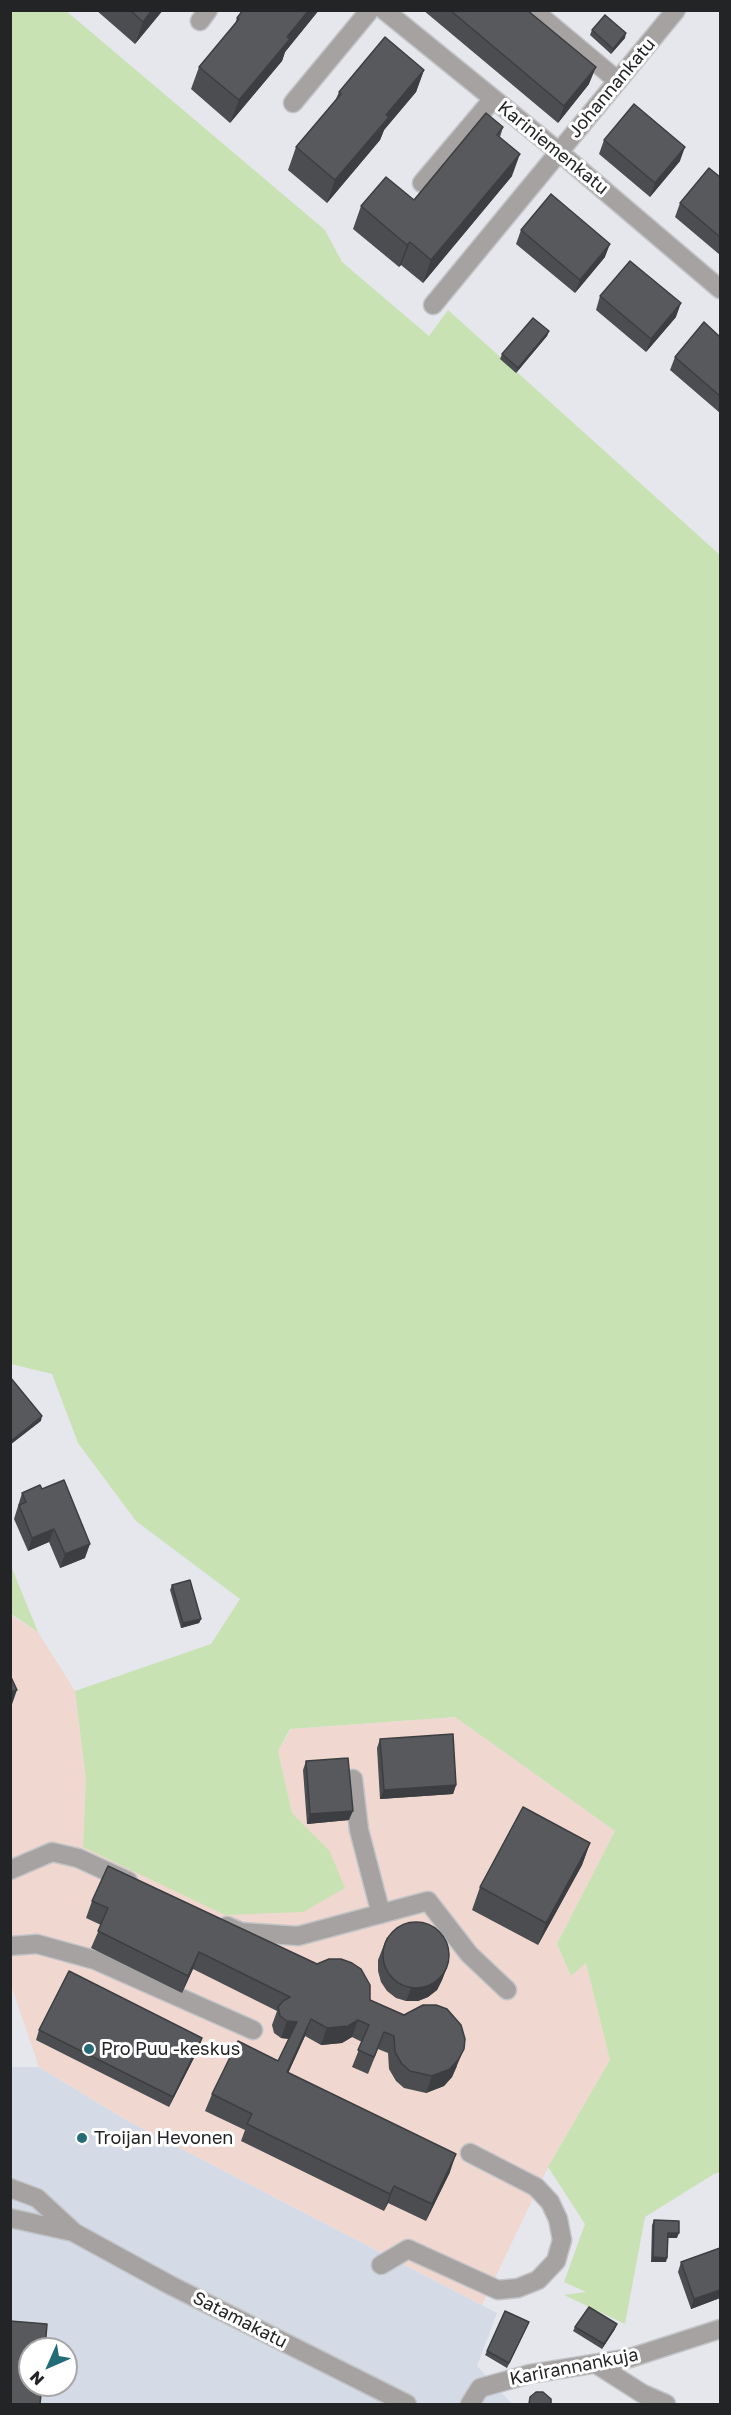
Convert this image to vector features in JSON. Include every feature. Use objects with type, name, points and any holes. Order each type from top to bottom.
[{"type":"street","points":[[293,103],[370,10]]},
{"type":"street","name":"Kariniemenkatu","points":[[384,10],[559,152],[720,289]]},
{"type":"street","points":[[533,10],[618,81]]},
{"type":"street","name":"Johannankatu","points":[[433,305],[676,10]]},
{"type":"street","points":[[422,183],[494,99]]},
{"type":"street","points":[[353,1779],[359,1830],[381,1914]]},
{"type":"street","points":[[10,1870],[52,1852],[78,1858],[143,1888]]},
{"type":"street","points":[[208,1917],[241,1932],[298,1936],[428,1901],[469,1954],[507,1990]]},
{"type":"street","points":[[10,1946],[36,1944],[95,1960],[253,2030]]},
{"type":"street","points":[[381,2265],[408,2248],[498,2290],[518,2288],[538,2280],[556,2261],[562,2240],[558,2219],[550,2202],[536,2187],[470,2153]]},
{"type":"street","name":"Satamakatu","points":[[10,2188],[36,2198],[75,2233],[170,2285],[407,2404]]},
{"type":"street","name":"Satamakatu","points":[[10,2218],[75,2233]]},
{"type":"street","name":"Karirannankuja","points":[[470,2404],[480,2388],[530,2374],[630,2358],[720,2329]]},
{"type":"street","points":[[596,2364],[644,2394],[666,2404]]},
{"type":"shaded area","points":[[10,1615],[38,1632],[75,1691],[86,1779],[83,1847],[329,1850],[292,1813],[278,1751],[291,1729],[455,1717],[615,1831],[557,1944],[571,1976],[586,1962],[610,2060],[548,2167],[482,2305],[128,2121],[39,2067],[11,1985]]},
{"type":"shaded area","points":[[10,2067],[39,2067],[128,2121],[497,2313],[477,2366],[512,2404],[11,2404]]},
{"type":"green space","points":[[65,10],[325,230],[342,262],[429,336],[448,310],[720,555],[720,2172],[645,2217],[625,2324],[564,2295],[586,2292],[564,2282],[585,2224],[548,2167],[610,2060],[586,1963],[571,1976],[557,1944],[615,1831],[455,1717],[290,1729],[278,1751],[292,1813],[329,1850],[345,1888],[303,1912],[225,1915],[83,1847],[86,1779],[75,1691],[211,1644],[240,1599],[136,1521],[78,1443],[52,1374],[11,1364],[10,11]]},
{"type":"green space","points":[[11,1566],[38,1632],[11,1614]]},
{"type":"building","points":[[130,10],[152,10],[143,22]]},
{"type":"building","points":[[243,10],[309,10],[287,37],[290,39],[239,100],[199,67],[239,19],[237,18]]},
{"type":"building","points":[[450,10],[527,10],[596,67],[564,106]]},
{"type":"building","points":[[605,15],[626,33],[613,49],[592,30]]},
{"type":"building","points":[[385,37],[424,70],[386,115],[389,117],[335,180],[296,147]]},
{"type":"building","points":[[634,104],[685,147],[655,183],[604,140]]},
{"type":"building","points":[[486,113],[503,127],[497,135],[520,154],[431,260],[410,242],[407,245],[361,206],[386,177],[414,200]]},
{"type":"building","points":[[709,168],[720,177],[720,237],[680,203]]},
{"type":"building","points":[[551,194],[610,244],[580,280],[521,230]]},
{"type":"building","points":[[630,261],[681,303],[651,339],[600,296]]},
{"type":"building","points":[[533,318],[549,331],[518,368],[502,354]]},
{"type":"building","points":[[704,322],[720,337],[720,396],[675,357]]},
{"type":"building","points":[[10,1377],[42,1416],[10,1442]]},
{"type":"building","points":[[64,1480],[90,1544],[65,1554],[54,1529],[32,1538],[19,1505],[26,1502],[22,1493],[40,1485],[42,1489]]},
{"type":"building","points":[[190,1580],[201,1619],[183,1623],[172,1585]]},
{"type":"building","points":[[10,1675],[17,1690],[10,1692]]},
{"type":"building","points":[[453,1734],[456,1785],[384,1790],[380,1739]]},
{"type":"building","points":[[348,1758],[353,1811],[310,1814],[306,1761]]},
{"type":"building","points":[[523,1807],[590,1843],[546,1923],[480,1887]]},
{"type":"building","points":[[108,1866],[317,1964],[329,1959],[341,1959],[352,1963],[361,1969],[370,1985],[370,2000],[404,2015],[423,2005],[436,2005],[447,2009],[461,2025],[465,2039],[464,2049],[450,2069],[432,2076],[410,2071],[402,2064],[395,2052],[394,2036],[384,2032],[374,2057],[358,2050],[369,2025],[358,2020],[348,2026],[327,2028],[311,2019],[287,2072],[456,2154],[432,2204],[394,2186],[390,2194],[247,2124],[252,2114],[212,2094],[238,2041],[278,2061],[297,2022],[287,2021],[280,2016],[278,2007],[290,1997],[199,1952],[188,1976],[98,1931],[108,1908],[92,1901]]},
{"type":"building","points":[[410,1922],[422,1922],[434,1927],[444,1937],[449,1955],[447,1968],[434,1983],[422,1988],[410,1988],[398,1983],[388,1973],[383,1961],[383,1949],[388,1937],[398,1927]]},
{"type":"building","points":[[69,1971],[202,2038],[173,2097],[39,2030]]},
{"type":"building","points":[[654,2220],[679,2221],[679,2233],[668,2233],[667,2258],[653,2257]]},
{"type":"building","points":[[720,2248],[720,2290],[694,2299],[681,2262]]},
{"type":"building","points":[[589,2307],[617,2324],[604,2344],[575,2327]]},
{"type":"building","points":[[505,2311],[529,2322],[509,2363],[487,2351]]},
{"type":"building","points":[[10,2321],[47,2324],[46,2337],[18,2337],[18,2397],[41,2397],[40,2404],[10,2404]]},
{"type":"building","points":[[536,2392],[543,2392],[551,2399],[551,2404],[529,2404],[530,2397]]},
{"type":"place","name":"Pro Puu -keskus","points":[[89,2049]]},
{"type":"place","name":"Troijan Hevonen","points":[[82,2138]]}]
